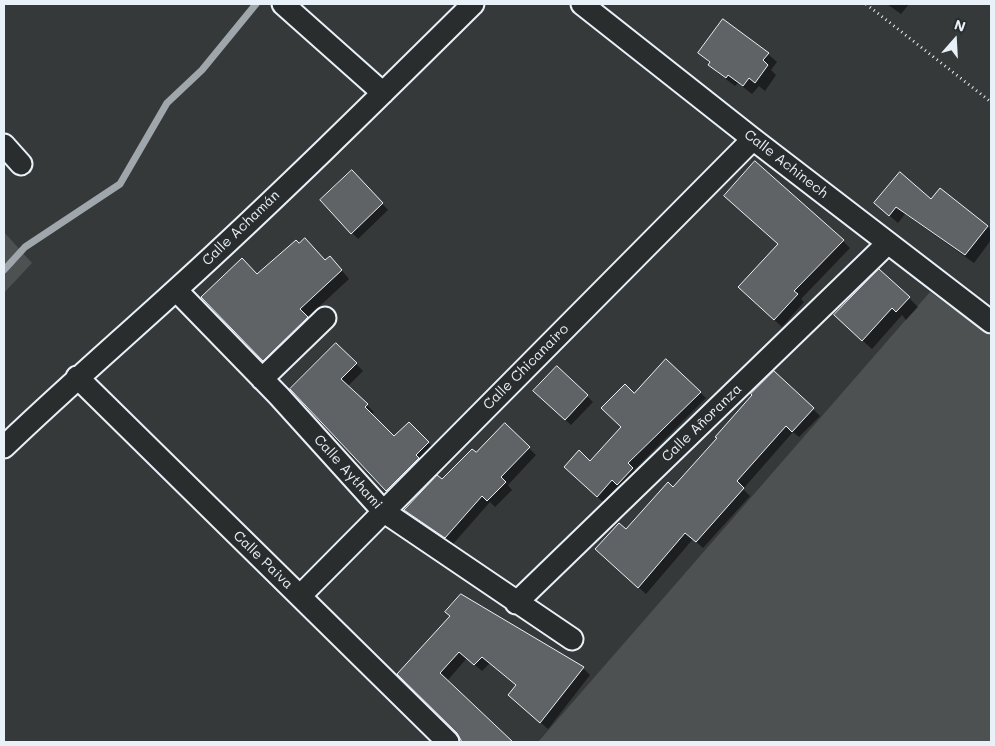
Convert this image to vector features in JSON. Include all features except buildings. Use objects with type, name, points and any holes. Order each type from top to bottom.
[{"type":"street","points":[[283,4],[384,93]]},
{"type":"street","name":"Calle Achamán","points":[[4,447],[77,377],[176,290],[384,93],[473,4]]},
{"type":"street","name":"Calle Achinech","points":[[582,4],[753,139],[991,322]]},
{"type":"street","name":"Calle Chicanairo","points":[[300,596],[753,139]]},
{"type":"street","points":[[4,145],[21,164]]},
{"type":"street","name":"Calle Añoranza","points":[[516,603],[888,243]]},
{"type":"street","name":"Calle Aythami","points":[[176,290],[262,379],[383,511],[516,603],[572,639]]},
{"type":"street","points":[[262,379],[325,318]]},
{"type":"street","name":"Calle Paiva","points":[[77,377],[448,742]]},
{"type":"path","points":[[866,4],[991,102]]},
{"type":"shaded area","points":[[4,232],[32,263],[4,293]]},
{"type":"shaded area","points":[[930,292],[991,336],[991,742],[538,742]]},
{"type":"waterway","points":[[4,270],[25,247],[120,184],[167,103],[202,70],[256,4]]}]
